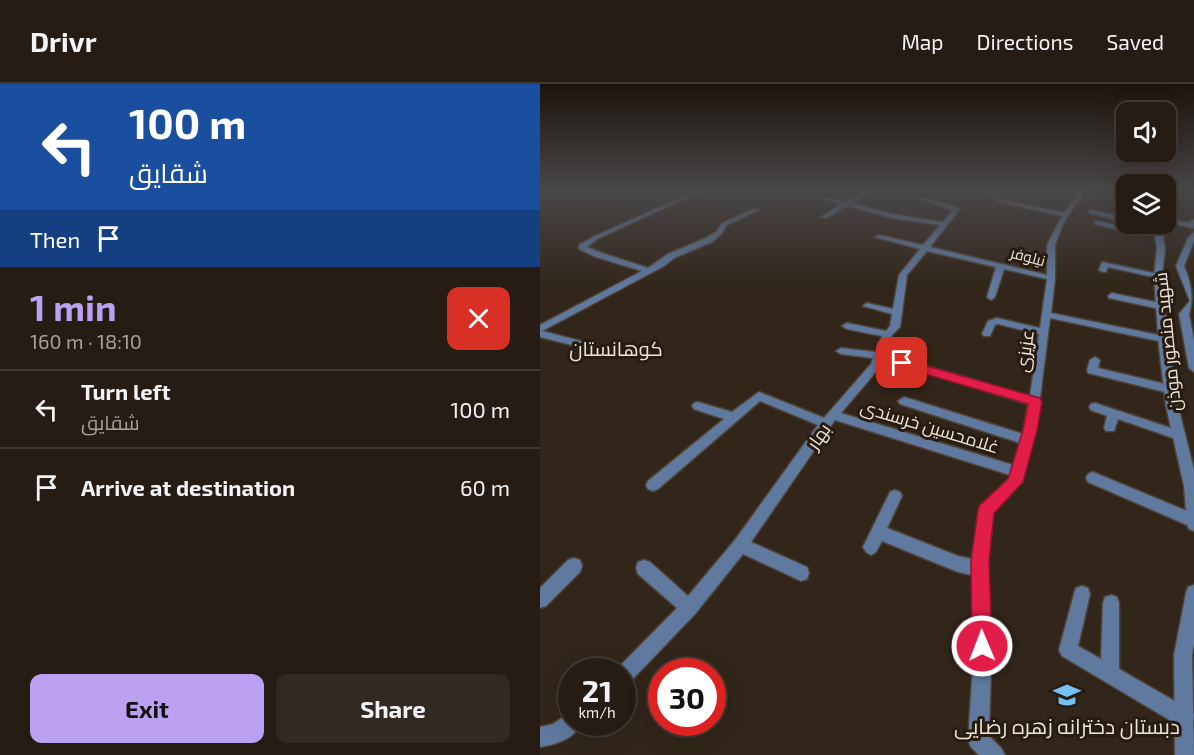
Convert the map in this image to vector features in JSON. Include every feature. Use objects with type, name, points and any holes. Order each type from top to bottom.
[{"type":"street","points":[[629,222],[595,238],[582,247],[599,255],[648,270]]},
{"type":"street","points":[[540,331],[670,256],[709,240],[728,222]]},
{"type":"street","points":[[933,222],[944,224]]},
{"type":"street","name":"عزیزی","points":[[994,755],[978,740],[982,665],[980,569],[986,510],[1015,482],[1027,440],[1045,332],[1051,278],[1051,245],[1062,222]]},
{"type":"street","points":[[1097,223],[1116,227]]},
{"type":"street","name":"بهار","points":[[636,662],[688,608],[740,545],[830,419],[876,365],[888,334],[895,327],[903,275],[944,224]]},
{"type":"street","name":"شهید منصور موذن","points":[[1163,234],[1159,236],[1161,248],[1158,276],[1163,339],[1169,389],[1191,486],[1194,523]]},
{"type":"street","name":"نیلوفر","points":[[879,237],[1051,278]]},
{"type":"street","points":[[1193,237],[1186,245],[1186,258],[1180,266],[1191,282],[1193,305],[1184,314],[1191,329],[1194,368]]},
{"type":"street","points":[[1103,270],[1105,264],[1158,276]]},
{"type":"street","points":[[991,297],[1001,265]]},
{"type":"street","points":[[1112,296],[1160,306]]},
{"type":"street","points":[[867,306],[897,312]]},
{"type":"street","points":[[1047,315],[1163,339]]},
{"type":"street","points":[[987,334],[991,323],[997,321],[1045,332]]},
{"type":"street","points":[[847,326],[888,334]]},
{"type":"street","points":[[1106,338],[1109,328]]},
{"type":"street","points":[[540,331],[592,347]]},
{"type":"street","points":[[841,351],[880,356],[1035,402]]},
{"type":"street","points":[[1095,360],[1092,370],[1169,389]]},
{"type":"street","name":"غلامحسین خرسندی","points":[[735,418],[759,396],[830,419],[1018,472]]},
{"type":"street","points":[[904,401],[1027,440]]},
{"type":"street","points":[[698,406],[735,418]]},
{"type":"street","points":[[1095,407],[1179,435]]},
{"type":"street","points":[[1110,428],[1114,413]]},
{"type":"street","points":[[653,485],[735,418]]},
{"type":"street","points":[[1092,478],[1194,523]]},
{"type":"street","points":[[871,547],[895,496]]},
{"type":"street","points":[[878,532],[958,564],[980,569]]},
{"type":"street","points":[[740,545],[801,573]]},
{"type":"street","points":[[540,600],[574,566]]},
{"type":"street","points":[[644,568],[688,608]]},
{"type":"street","points":[[1186,755],[1183,655],[1194,593]]},
{"type":"street","points":[[1082,594],[1068,650],[1185,718]]},
{"type":"street","points":[[1110,674],[1111,603]]},
{"type":"street","points":[[540,737],[558,733]]},
{"type":"place","name":"دبستان دخترانه زهره رضایی","points":[[1067,695]]},
{"type":"district","name":"کوهانستان","points":[[616,348]]},
{"type":"route","points":[[902,363],[1035,402],[1030,430],[1015,482],[986,510],[980,561],[982,646]]}]
